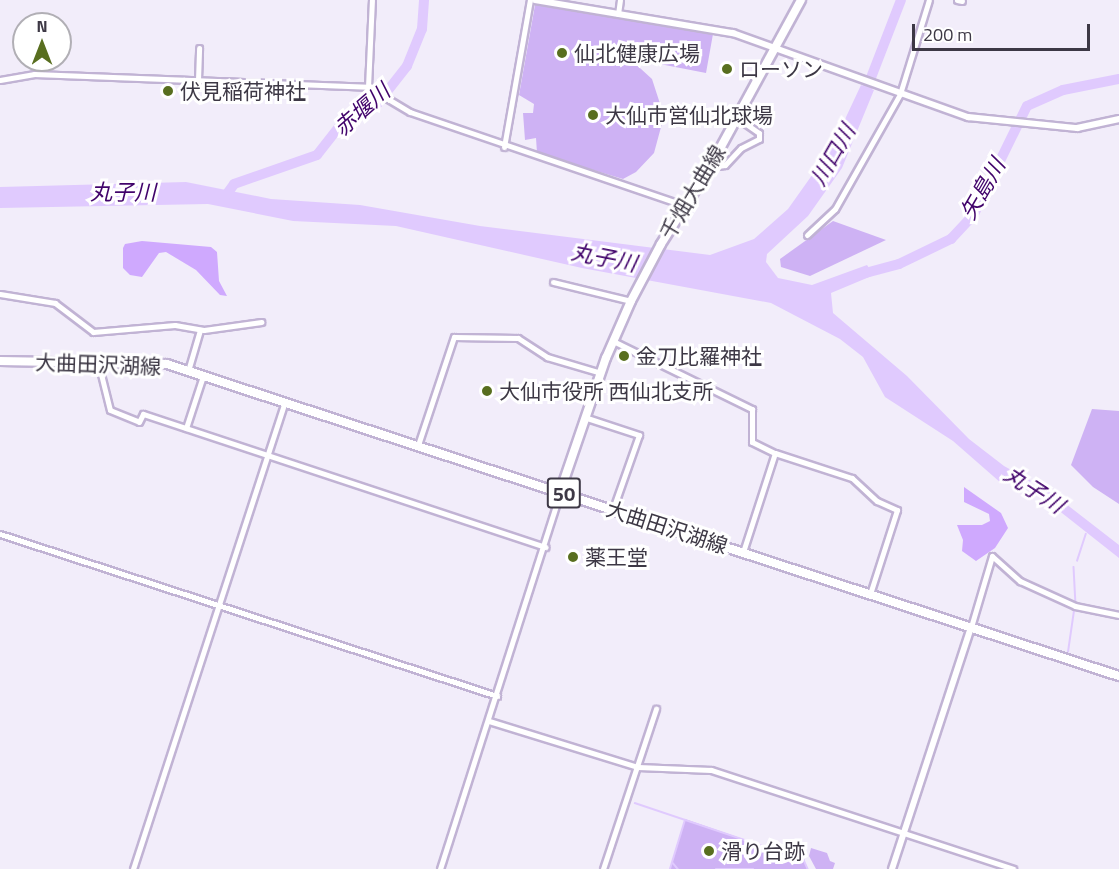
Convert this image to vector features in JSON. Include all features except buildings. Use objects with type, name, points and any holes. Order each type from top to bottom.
[{"type":"main road","name":"千畑大曲線","points":[[560,492],[601,373],[631,301],[672,225],[710,167],[801,0]]},
{"type":"main road","name":"大曲田沢湖線","points":[[0,361],[152,363],[188,371],[1119,676]]},
{"type":"street","points":[[368,87],[372,0]]},
{"type":"street","points":[[504,147],[530,0]]},
{"type":"street","points":[[535,0],[733,33],[968,117],[1077,128],[1119,119]]},
{"type":"street","points":[[618,14],[620,0]]},
{"type":"street","points":[[807,235],[835,209],[896,92],[929,0]]},
{"type":"street","points":[[198,80],[199,48]]},
{"type":"street","points":[[0,80],[34,74],[368,87],[387,101],[504,147],[686,206]]},
{"type":"street","points":[[710,167],[725,165],[741,148],[759,138],[759,133],[736,117]]},
{"type":"street","points":[[553,282],[631,301]]},
{"type":"street","points":[[0,294],[55,303],[93,332],[175,325],[200,330],[261,322]]},
{"type":"street","points":[[188,371],[200,330]]},
{"type":"street","points":[[418,445],[454,337],[518,338],[547,357],[601,373]]},
{"type":"street","points":[[613,341],[752,409],[752,442],[776,453],[852,478],[877,501],[897,510],[870,594]]},
{"type":"street","points":[[98,362],[110,410],[139,422],[143,414],[546,547]]},
{"type":"street","points":[[186,428],[202,376]]},
{"type":"street","points":[[133,869],[285,402]]},
{"type":"street","points":[[586,418],[639,435],[613,509]]},
{"type":"street","points":[[743,552],[776,453]]},
{"type":"street","points":[[440,869],[546,547],[560,492]]},
{"type":"street","points":[[0,534],[497,696]]},
{"type":"street","points":[[892,869],[992,556],[1020,581],[1075,606],[1119,615]]},
{"type":"street","points":[[603,869],[656,709]]},
{"type":"street","points":[[489,721],[638,767],[711,770],[1013,869]]},
{"type":"shaded area","points":[[535,5],[713,34],[706,73],[629,58],[652,79],[664,116],[654,153],[636,172],[623,179],[537,153],[536,138],[525,140],[523,113],[533,113],[534,104],[519,95]]},
{"type":"shaded area","points":[[833,221],[886,240],[810,276],[781,267],[780,259]]},
{"type":"shaded area","points":[[142,241],[211,247],[217,252],[219,281],[227,296],[220,295],[196,270],[166,252],[159,253],[142,277],[130,275],[123,268],[123,248],[125,244]]},
{"type":"shaded area","points":[[1092,409],[1119,411],[1119,504],[1093,487],[1071,465]]},
{"type":"shaded area","points":[[964,487],[1001,513],[1008,528],[995,548],[976,561],[962,551],[963,540],[957,525],[982,525],[990,521],[989,514],[964,502]]},
{"type":"shaded area","points":[[685,819],[804,860],[808,869],[670,869]]},
{"type":"shaded area","points":[[811,848],[827,853],[830,861],[835,863],[833,869],[816,869],[809,856]]},
{"type":"water","name":"丸子川","points":[[861,85],[874,90],[842,168],[808,216],[767,254],[766,262],[778,278],[812,285],[867,265],[874,275],[831,293],[833,313],[907,376],[969,439],[1004,466],[1048,490],[1119,545],[1119,558],[1048,502],[1001,474],[1001,483],[953,441],[885,397],[863,357],[840,339],[771,303],[582,268],[396,226],[293,221],[208,204],[0,208],[0,187],[186,182],[271,199],[360,205],[480,226],[710,255],[754,239],[788,209],[832,147]]},
{"type":"waterway","name":"赤堰川","points":[[224,198],[234,184],[317,155],[346,118],[378,103],[407,66],[422,29],[424,0]]},
{"type":"waterway","name":"川口川","points":[[862,101],[901,0]]},
{"type":"waterway","name":"矢島川","points":[[858,275],[899,264],[951,239],[974,214],[1027,106],[1063,90],[1119,79]]},
{"type":"waterway","points":[[1077,561],[1086,534]]},
{"type":"waterway","points":[[1074,567],[1076,601]]},
{"type":"waterway","points":[[1068,652],[1074,611]]},
{"type":"waterway","points":[[635,803],[804,860],[808,869]]},
{"type":"waterway","points":[[670,869],[685,820]]},
{"type":"waterway","points":[[673,863],[678,869]]},
{"type":"waterway","points":[[716,869],[753,869]]},
{"type":"place","name":"仙北健康広場","points":[[562,53]]},
{"type":"place","name":"ローソン","points":[[727,69]]},
{"type":"place","name":"伏見稲荷神社","points":[[168,91]]},
{"type":"place","name":"大仙市営仙北球場","points":[[593,115]]},
{"type":"place","name":"金刀比羅神社","points":[[624,356]]},
{"type":"place","name":"大仙市役所 西仙北支所","points":[[487,391]]},
{"type":"place","name":"薬王堂","points":[[573,557]]},
{"type":"place","name":"滑り台跡","points":[[709,851]]}]
